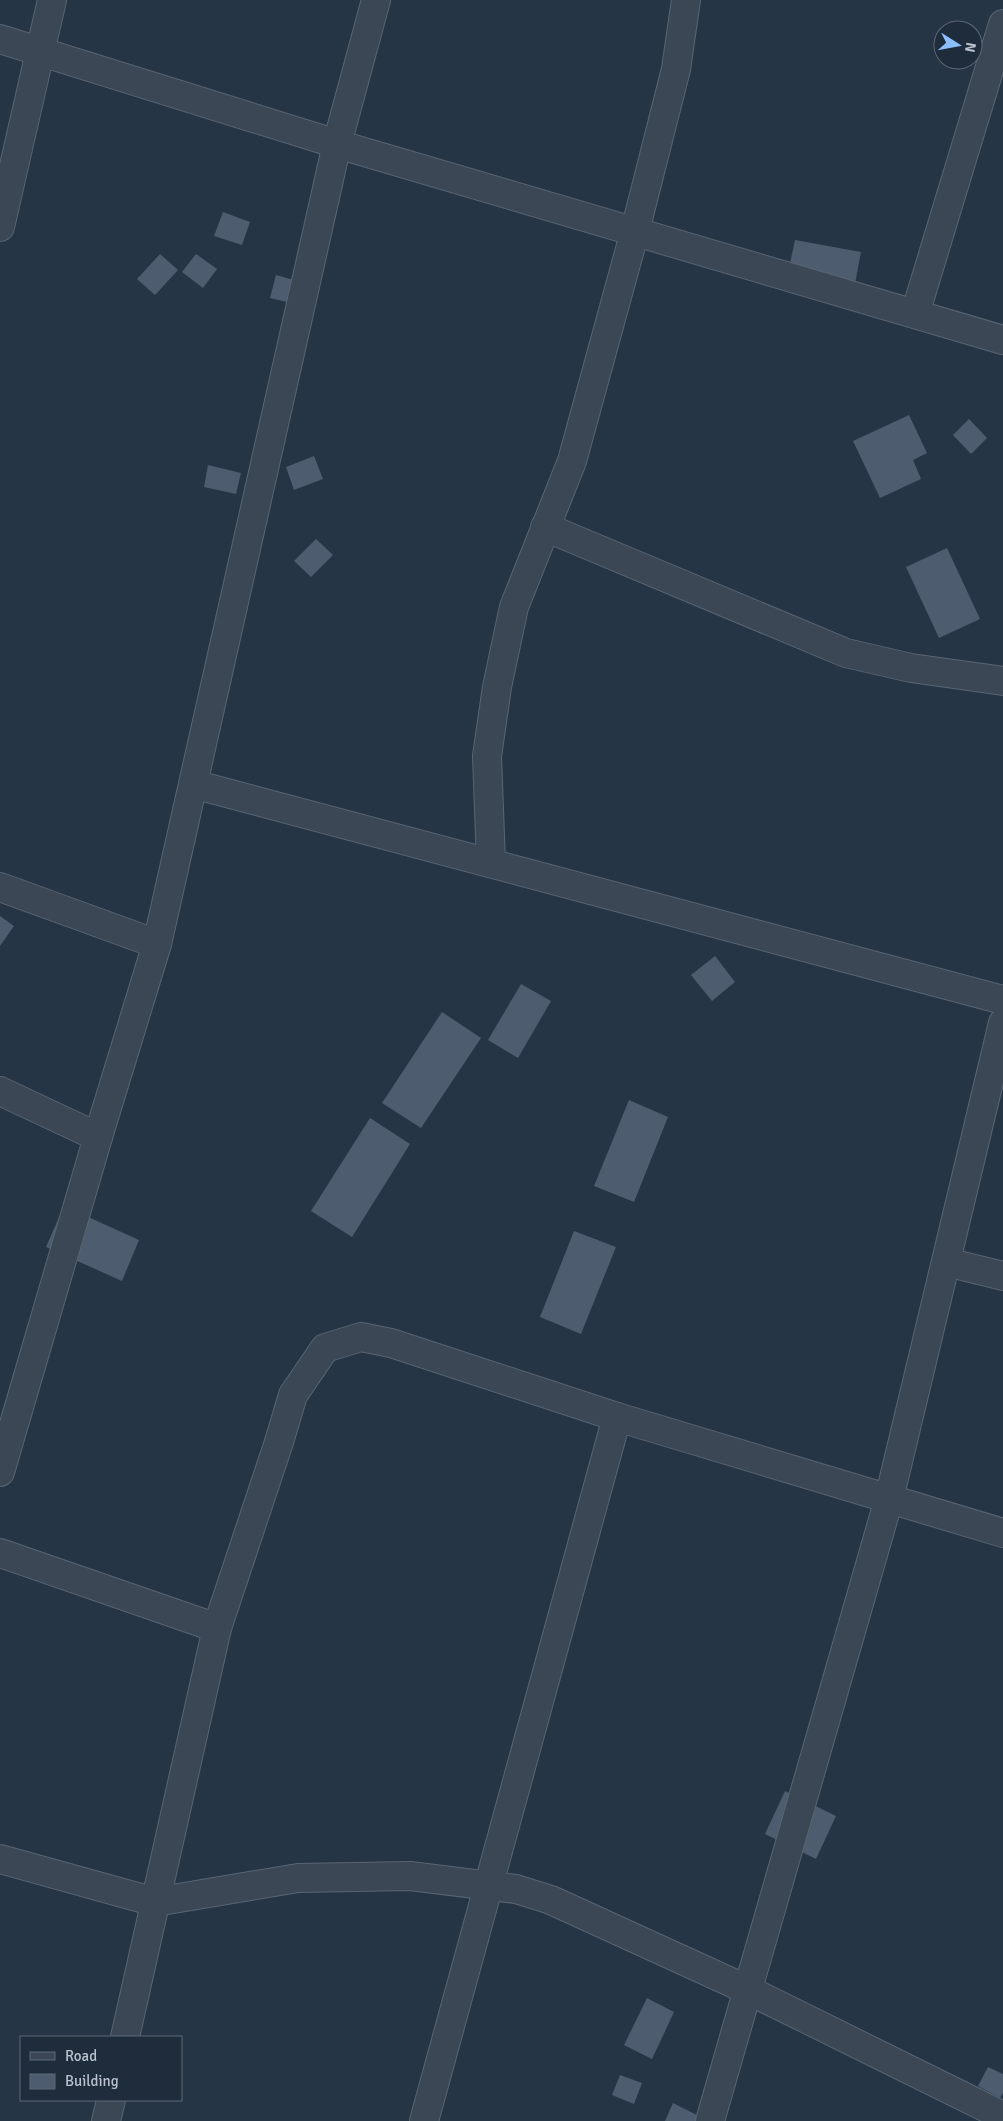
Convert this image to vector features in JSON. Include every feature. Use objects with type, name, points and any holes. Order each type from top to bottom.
[{"type":"street","points":[[0,226],[52,0]]},
{"type":"street","points":[[0,1472],[98,1137],[157,944],[337,144],[376,0]]},
{"type":"street","points":[[492,863],[487,756],[497,687],[514,607],[572,462],[635,231],[676,68],[686,0]]},
{"type":"street","points":[[916,314],[1003,24]]},
{"type":"street","points":[[0,39],[337,144],[1003,340]]},
{"type":"street","points":[[545,526],[846,653],[912,668],[1003,681]]},
{"type":"street","points":[[193,784],[1003,1000]]},
{"type":"street","points":[[0,887],[157,944]]},
{"type":"street","points":[[710,2121],[889,1499],[1003,1023]]},
{"type":"street","points":[[0,1091],[98,1137]]},
{"type":"street","points":[[946,1262],[1003,1276]]},
{"type":"street","points":[[125,2036],[217,1628],[293,1395],[325,1348],[361,1337],[391,1343],[617,1417],[1003,1532]]},
{"type":"street","points":[[424,2121],[617,1417]]},
{"type":"street","points":[[0,1554],[217,1628]]},
{"type":"street","points":[[0,1859],[155,1902],[298,1878],[410,1876],[516,1889],[551,1900],[748,1990],[1003,2116]]},
{"type":"street","points":[[106,2121],[111,2101]]},
{"type":"building","points":[[223,212],[250,222],[242,245],[214,236]]},
{"type":"building","points":[[795,240],[861,252],[853,294],[786,282]]},
{"type":"building","points":[[160,254],[178,270],[155,295],[137,279]]},
{"type":"building","points":[[196,254],[217,269],[203,288],[182,272]]},
{"type":"building","points":[[276,275],[301,282],[296,304],[270,298]]},
{"type":"building","points":[[909,415],[927,453],[913,460],[921,479],[880,498],[853,441]]},
{"type":"building","points":[[969,419],[987,438],[971,454],[953,435]]},
{"type":"building","points":[[314,456],[323,479],[294,490],[286,467]]},
{"type":"building","points":[[208,465],[241,473],[236,494],[204,487]]},
{"type":"building","points":[[316,539],[333,555],[311,577],[294,561]]},
{"type":"building","points":[[947,548],[980,619],[939,638],[906,567]]},
{"type":"building","points":[[0,916],[14,926],[0,946]]},
{"type":"building","points":[[715,956],[735,982],[712,1001],[691,975]]},
{"type":"building","points":[[521,984],[551,1001],[518,1058],[488,1040]]},
{"type":"building","points":[[442,1012],[481,1038],[421,1128],[382,1103]]},
{"type":"building","points":[[629,1100],[668,1117],[634,1202],[594,1186]]},
{"type":"building","points":[[370,1118],[410,1144],[352,1237],[311,1211]]},
{"type":"building","points":[[64,1206],[139,1240],[122,1281],[46,1247]]},
{"type":"building","points":[[574,1231],[616,1247],[581,1334],[540,1317]]},
{"type":"building","points":[[785,1791],[836,1816],[816,1859],[765,1834]]},
{"type":"building","points":[[647,1998],[674,2012],[652,2059],[624,2045]]},
{"type":"building","points":[[988,2067],[1003,2074],[1003,2093],[1000,2098],[978,2086]]},
{"type":"building","points":[[620,2075],[642,2083],[634,2104],[612,2095]]},
{"type":"building","points":[[673,2103],[699,2116],[697,2121],[665,2121]]}]
